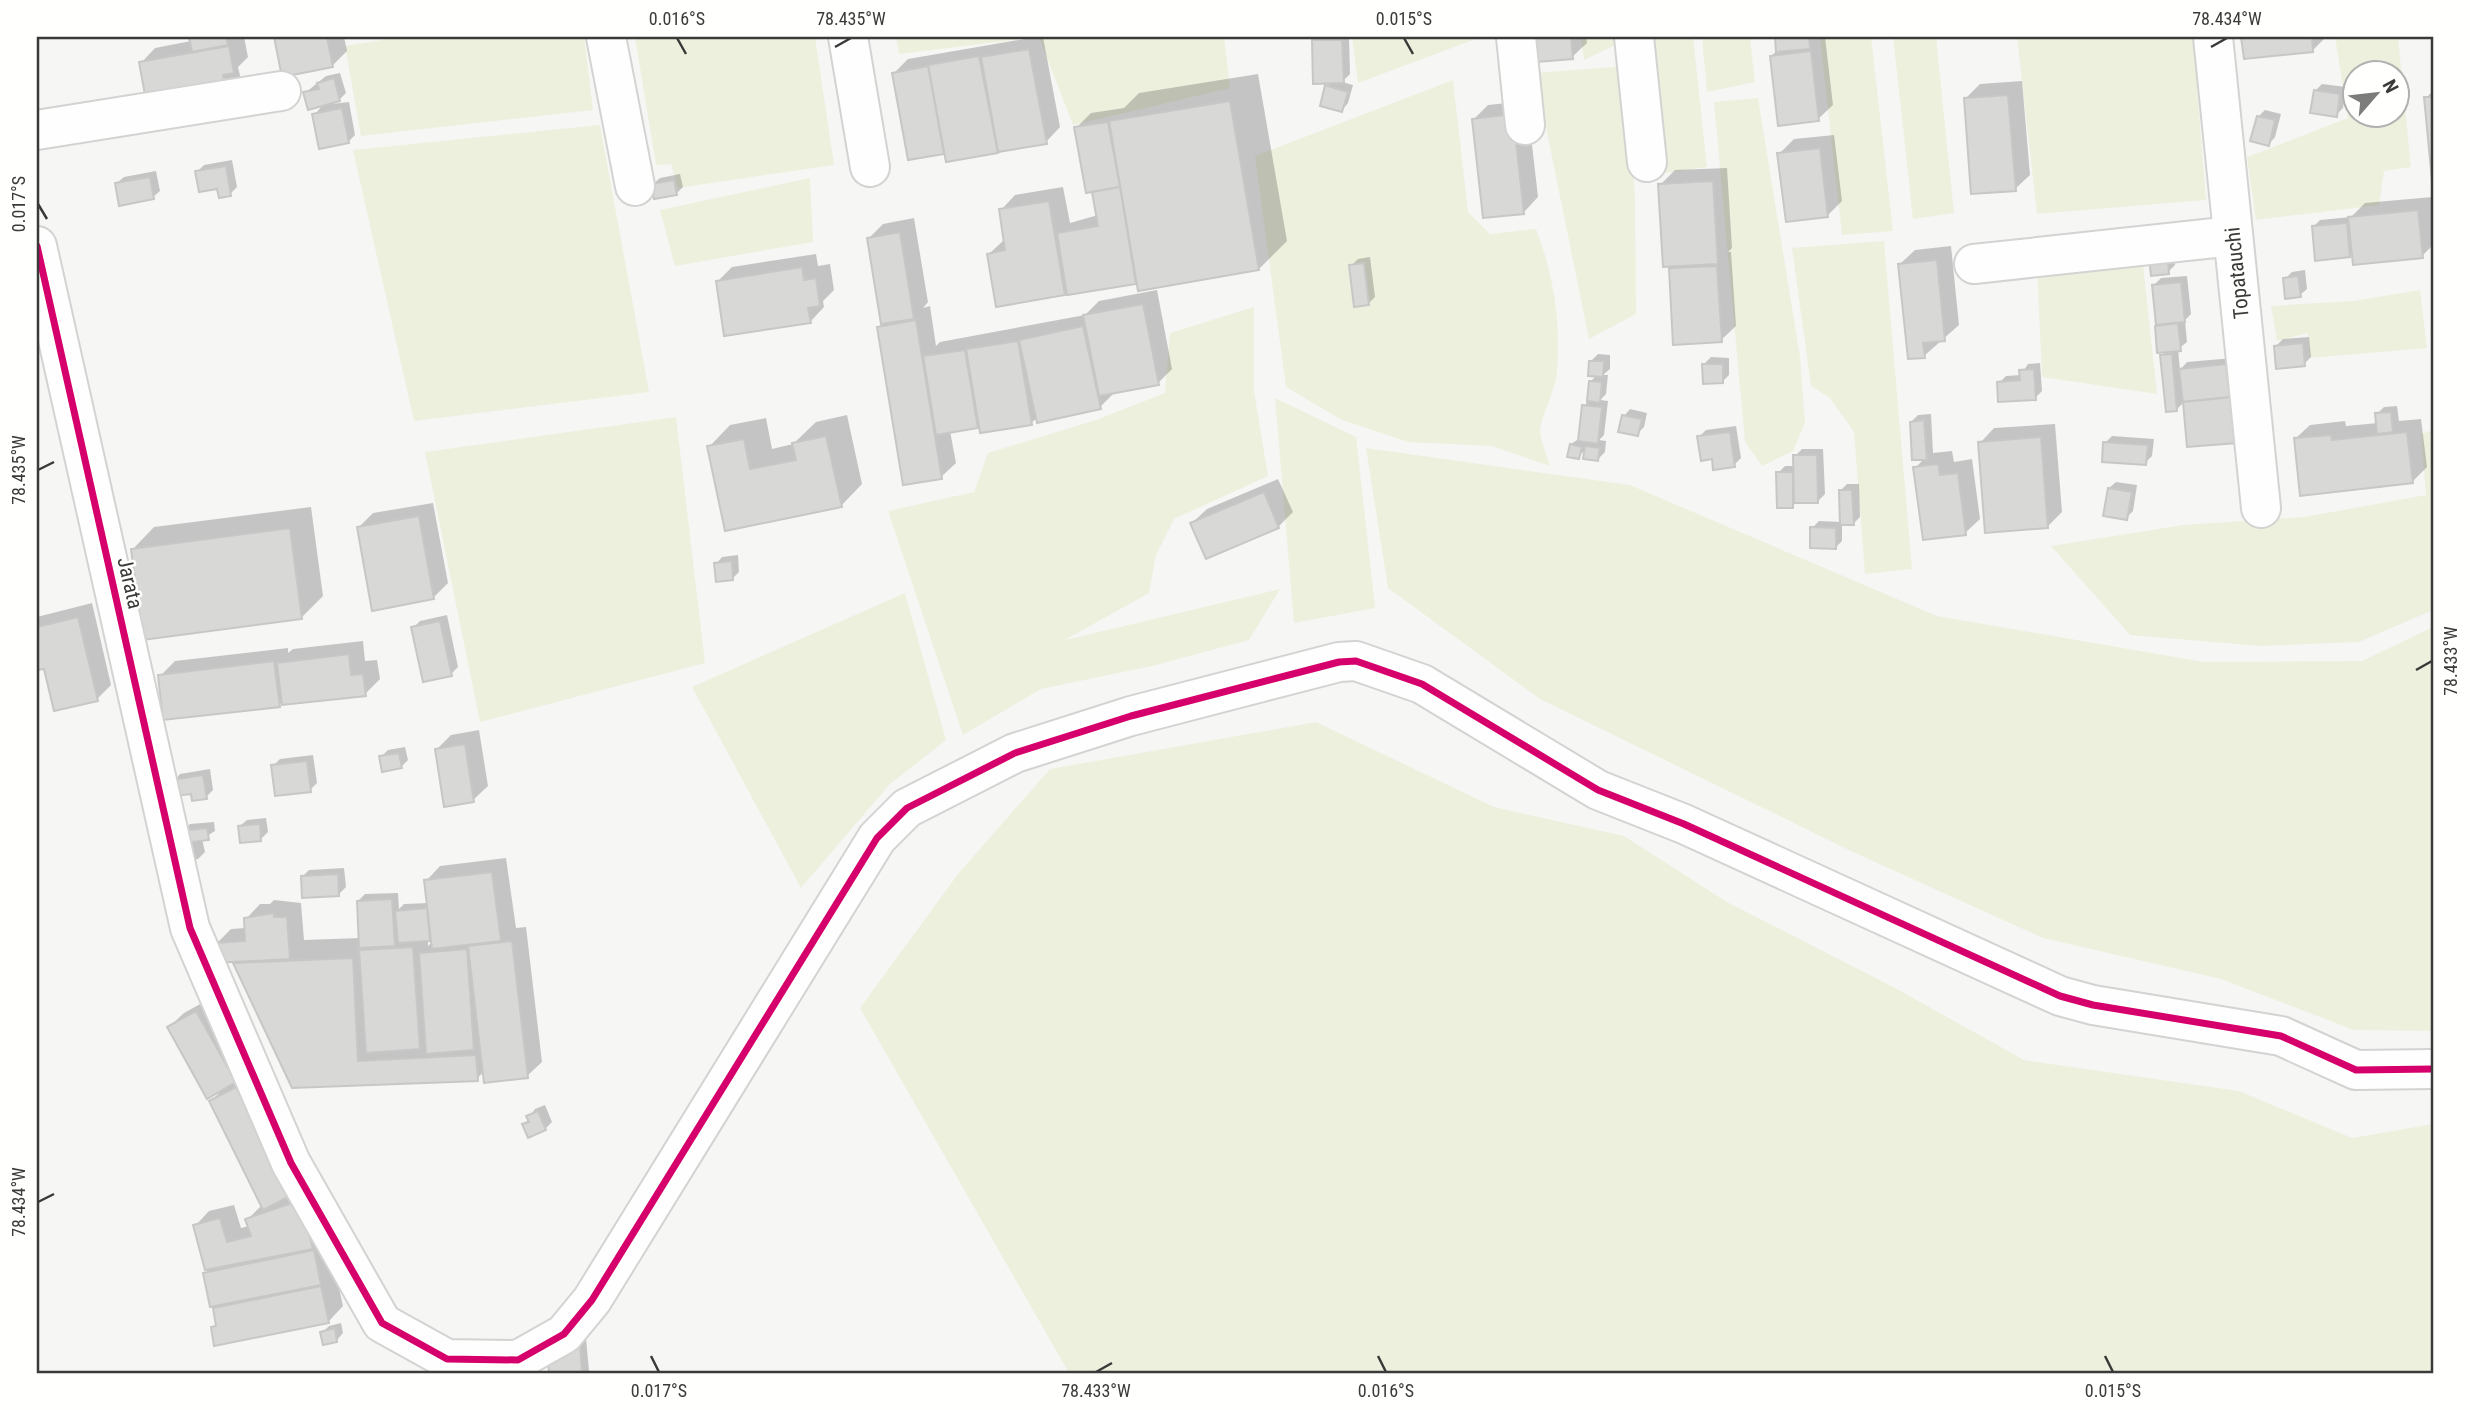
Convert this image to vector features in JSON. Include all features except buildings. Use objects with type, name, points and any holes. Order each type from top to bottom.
[{"type":"street","points":[[606,37],[635,186]]},
{"type":"street","points":[[848,37],[870,167]]},
{"type":"street","points":[[1516,37],[1525,125]]},
{"type":"street","points":[[1634,37],[1647,162]]},
{"type":"street","name":"Topatauchi","points":[[2213,37],[2261,508]]},
{"type":"street","points":[[37,130],[281,90]]},
{"type":"street","points":[[1974,264],[2233,236]]},
{"type":"street","name":"Jarata","points":[[37,246],[190,928],[291,1163],[382,1323],[447,1359],[518,1360],[564,1334],[592,1300],[877,838],[907,808],[1015,753],[1131,716],[1339,662],[1356,661],[1422,684],[1598,790],[1684,824],[2060,996],[2093,1005],[2281,1036],[2356,1070],[2433,1069]]},
{"type":"green space","points":[[401,37],[584,37],[593,110],[361,136],[345,46]]},
{"type":"green space","points":[[635,37],[815,37],[834,165],[678,188],[671,164],[656,165]]},
{"type":"green space","points":[[896,37],[1039,37],[899,54]]},
{"type":"green space","points":[[1039,37],[1224,37],[1230,88],[1073,125]]},
{"type":"green space","points":[[1352,37],[1481,37],[1358,83]]},
{"type":"green space","points":[[1581,37],[1626,37],[1626,40],[1584,60]]},
{"type":"green space","points":[[1650,37],[1693,37],[1707,167],[1665,173]]},
{"type":"green space","points":[[1702,37],[1750,37],[1755,82],[1707,92]]},
{"type":"green space","points":[[1820,37],[1871,37],[1893,231],[1842,235]]},
{"type":"green space","points":[[1893,37],[1936,37],[1954,213],[1913,219]]},
{"type":"green space","points":[[2017,37],[2193,37],[2206,200],[2037,214]]},
{"type":"green space","points":[[2335,37],[2398,37],[2400,60],[2340,60],[2340,68]]},
{"type":"green space","points":[[1626,66],[1635,197],[1636,314],[1589,339],[1535,73]]},
{"type":"green space","points":[[1453,80],[1468,212],[1490,234],[1536,229],[1547,264],[1555,299],[1558,335],[1556,380],[1540,430],[1550,466],[1492,446],[1408,442],[1342,420],[1286,387],[1255,156]]},
{"type":"green space","points":[[1758,98],[1800,357],[1805,423],[1793,451],[1762,466],[1745,442],[1714,102]]},
{"type":"green space","points":[[2340,121],[2340,130],[2407,130],[2411,167],[2384,171],[2379,205],[2256,220],[2247,157]]},
{"type":"green space","points":[[600,125],[649,392],[414,421],[353,150]]},
{"type":"green space","points":[[810,178],[813,242],[675,266],[660,210]]},
{"type":"green space","points":[[1884,241],[1912,569],[1865,574],[1854,432],[1830,398],[1811,386],[1792,248]]},
{"type":"green space","points":[[2142,256],[2157,394],[2042,377],[2037,266]]},
{"type":"green space","points":[[2420,290],[2427,348],[2310,358],[2308,333],[2277,341],[2271,306],[2353,301]]},
{"type":"green space","points":[[1254,307],[1254,391],[1268,476],[1174,519],[1156,555],[1149,593],[1065,640],[1280,589],[1249,640],[1152,666],[1041,689],[963,735],[888,511],[974,492],[988,453],[1096,420],[1165,393],[1170,333]]},
{"type":"green space","points":[[1275,398],[1356,437],[1375,608],[1294,623]]},
{"type":"green space","points":[[676,417],[705,663],[480,722],[425,452]]},
{"type":"green space","points":[[2433,430],[2433,610],[2359,642],[2261,646],[2130,635],[2051,546],[2183,525],[2304,517],[2426,495],[2421,434]]},
{"type":"green space","points":[[1366,448],[1630,485],[1937,616],[2204,662],[2362,661],[2433,627],[2433,1031],[2354,1030],[2221,979],[2043,938],[1853,852],[1540,699],[1388,588]]},
{"type":"green space","points":[[905,593],[946,740],[890,784],[801,888],[692,687]]},
{"type":"green space","points":[[1316,722],[1494,807],[1624,836],[1727,902],[1897,989],[2024,1060],[2239,1091],[2352,1138],[2433,1124],[2433,1373],[1069,1373],[860,1008],[958,874],[1050,769]]},
{"type":"cycle path","points":[[37,246],[190,928],[291,1163],[382,1323],[447,1359],[518,1360],[564,1334],[592,1300],[877,838],[907,808],[1015,753],[1131,716],[1339,662],[1356,661],[1422,684],[1598,790],[1684,824],[2060,996],[2093,1005],[2281,1036],[2356,1070],[2433,1069]]}]
